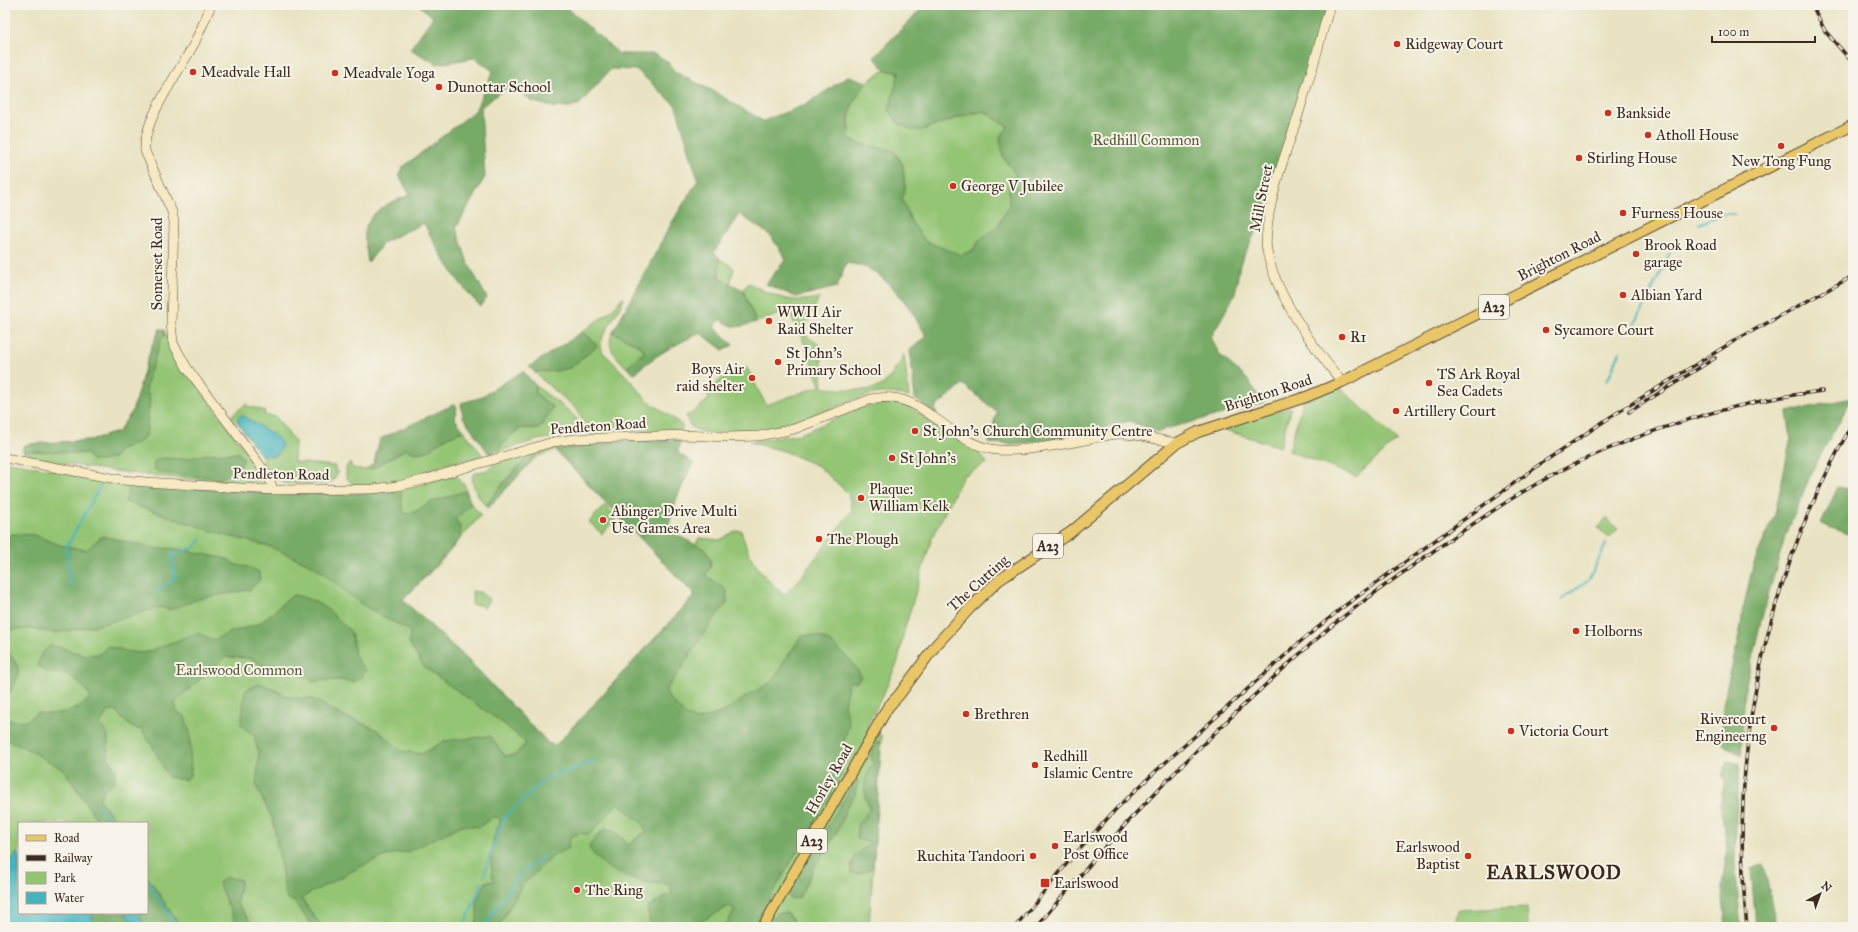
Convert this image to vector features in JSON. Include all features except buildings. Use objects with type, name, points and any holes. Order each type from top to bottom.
[{"type":"main road","name":"Brighton Road","points":[[1165,453],[1177,443],[1198,432],[1299,399],[1342,382],[1853,125]]},
{"type":"main road","name":"The Cutting","points":[[902,691],[936,645],[970,608],[999,580],[1070,532],[1165,453]]},
{"type":"main road","name":"Horley Road","points":[[763,927],[885,712],[902,691]]},
{"type":"street","name":"Somerset Road","points":[[211,5],[194,44],[148,125],[144,141],[145,151],[172,212],[174,222],[171,323],[173,343],[187,368],[269,477],[273,490]]},
{"type":"street","name":"Mill Street","points":[[1330,5],[1306,87],[1276,179],[1267,228],[1266,250],[1288,304],[1323,358],[1342,382]]},
{"type":"street","name":"Pendleton Road","points":[[5,458],[122,480],[273,490],[373,489],[398,486],[536,446],[574,439],[683,435],[727,437],[759,436],[794,429],[857,404],[883,396],[902,399],[912,403],[961,437],[972,443],[992,449],[1017,450],[1119,434],[1144,436],[1177,443]]},
{"type":"green space","name":"Redhill Common","points":[[419,5],[564,5],[619,54],[654,54],[667,61],[675,72],[713,91],[763,121],[807,104],[848,76],[867,82],[857,96],[849,115],[848,122],[850,139],[860,144],[894,151],[903,165],[905,189],[902,199],[911,221],[925,241],[961,255],[973,250],[980,240],[998,226],[1009,205],[1009,182],[1016,175],[1003,157],[1000,137],[1008,127],[984,111],[967,114],[922,130],[911,130],[898,123],[889,110],[899,72],[885,70],[874,57],[925,5],[1328,5],[1297,110],[1262,218],[1240,264],[1235,294],[1211,337],[1220,355],[1246,378],[1264,403],[1165,429],[1159,432],[1129,421],[1105,428],[1081,441],[1062,439],[1016,444],[988,443],[997,412],[963,384],[935,408],[937,415],[915,399],[910,350],[926,336],[909,308],[885,280],[867,268],[860,265],[846,263],[837,287],[796,297],[766,284],[786,259],[770,235],[739,214],[714,252],[720,259],[719,278],[743,290],[756,322],[738,327],[721,320],[714,327],[733,345],[723,350],[701,333],[665,351],[634,374],[627,368],[634,360],[644,353],[642,347],[613,332],[671,224],[698,180],[676,106],[637,70],[611,69],[580,104],[569,107],[552,107],[531,101],[511,84],[481,107],[485,177],[456,228],[468,263],[487,298],[480,306],[463,287],[449,267],[424,223],[384,242],[368,263],[365,231],[371,217],[382,207],[410,195],[399,175],[403,167],[475,111],[493,71],[475,58],[437,64],[410,49],[433,17]]},
{"type":"green space","points":[[885,70],[899,72],[936,124],[984,111],[1008,127],[1003,157],[1016,175],[1009,182],[1009,205],[998,226],[980,240],[973,250],[961,256],[925,241],[911,221],[902,199],[905,189],[903,165],[894,151],[860,144],[850,139],[849,124],[851,109],[857,94],[869,80]]},
{"type":"green space","points":[[720,259],[734,268],[730,284],[719,278]]},
{"type":"green space","points":[[749,283],[766,292],[791,300],[809,300],[819,298],[802,333],[821,346],[823,388],[867,390],[879,387],[890,377],[904,355],[909,397],[890,393],[870,395],[847,402],[781,429],[753,433],[727,434],[705,433],[694,429],[686,416],[691,414],[709,399],[707,393],[731,370],[747,368],[766,405],[820,386],[801,335],[799,335],[789,311],[756,322],[743,290]]},
{"type":"green space","points":[[622,298],[624,298],[622,303],[603,336],[601,343],[602,351],[646,399],[682,425],[682,431],[593,434],[585,426],[579,412],[534,372],[570,368],[597,346],[592,339],[582,332],[612,310]]},
{"type":"green space","points":[[160,329],[164,330],[174,354],[262,473],[263,479],[261,481],[249,483],[138,474],[72,465],[27,456],[23,451],[23,446],[31,444],[90,440],[118,432],[132,412],[151,348]]},
{"type":"green space","points":[[160,329],[164,330],[165,335],[161,340],[149,375],[146,390],[150,400],[146,436],[134,445],[120,449],[115,457],[102,461],[91,460],[86,453],[73,454],[64,452],[23,451],[23,446],[31,444],[90,440],[118,432],[132,412],[151,348]]},
{"type":"green space","points":[[582,332],[592,339],[597,346],[570,368],[556,371],[534,372],[529,367]]},
{"type":"green space","points":[[613,332],[642,347],[644,353],[634,360],[627,368],[616,356],[611,347],[610,343]]},
{"type":"green space","points":[[523,371],[536,386],[535,393],[553,407],[539,429],[525,428],[514,432],[499,449],[489,454],[463,417],[461,403],[479,398]]},
{"type":"green space","points":[[536,386],[576,418],[580,429],[578,433],[574,435],[537,440],[497,452],[511,435],[522,428],[539,429],[553,407],[535,393]]},
{"type":"green space","points":[[1340,388],[1397,440],[1356,477],[1289,451],[1303,400]]},
{"type":"green space","points":[[1852,398],[1813,469],[1784,540],[1761,621],[1745,688],[1741,755],[1723,744],[1723,704],[1741,627],[1742,614],[1753,565],[1775,514],[1791,438],[1787,412]]},
{"type":"green space","name":"Earlswood Common","points":[[891,402],[911,408],[960,441],[977,449],[987,463],[963,476],[932,538],[904,631],[898,661],[867,726],[882,736],[869,927],[5,927],[5,461],[130,484],[289,493],[374,493],[401,490],[451,476],[452,478],[457,476],[464,484],[471,504],[481,515],[443,559],[403,600],[466,658],[549,744],[556,745],[695,595],[555,450],[536,457],[530,456],[506,479],[486,506],[478,495],[474,486],[472,478],[473,474],[487,470],[493,465],[553,446],[624,441],[680,440],[678,453],[693,463],[677,497],[667,531],[695,546],[699,538],[720,540],[733,532],[741,530],[744,542],[752,559],[768,580],[784,595],[798,581],[852,510],[848,493],[818,466],[784,451],[749,442],[800,434],[863,407]]},
{"type":"green space","points":[[246,404],[265,411],[264,415],[276,417],[295,442],[294,462],[335,466],[335,472],[338,472],[334,480],[326,484],[285,483],[273,476],[263,463],[263,458],[261,455],[274,456],[279,453],[238,418],[238,423],[231,416]]},
{"type":"green space","points":[[455,404],[457,407],[455,419],[464,431],[452,435],[436,444],[429,451],[415,453],[406,449],[370,470],[368,468],[374,462],[380,439]]},
{"type":"green space","points":[[1291,407],[1280,447],[1219,428]]},
{"type":"green space","points":[[464,431],[483,456],[443,465],[418,478],[387,484],[353,485],[346,477],[346,468],[350,462],[352,468],[365,470],[368,468],[370,470],[406,449],[415,453],[429,451],[436,444],[452,435]]},
{"type":"green space","points":[[680,440],[678,453],[693,463],[677,497],[667,530],[706,550],[710,558],[711,567],[705,574],[727,591],[727,603],[666,690],[669,698],[685,715],[697,720],[724,712],[747,696],[773,681],[802,635],[818,636],[837,647],[858,670],[861,676],[857,682],[849,682],[844,704],[849,723],[841,755],[841,776],[753,927],[724,927],[735,910],[729,906],[700,922],[696,927],[651,927],[647,908],[672,893],[669,884],[658,884],[635,880],[624,876],[604,864],[589,848],[592,841],[606,828],[616,833],[629,845],[639,836],[646,833],[643,824],[618,803],[589,835],[581,833],[571,836],[568,848],[552,857],[522,885],[498,927],[474,927],[477,920],[477,900],[486,882],[494,881],[491,857],[493,842],[501,820],[494,816],[479,827],[462,825],[407,852],[392,854],[366,864],[301,898],[322,927],[313,927],[294,902],[286,897],[273,820],[256,786],[259,756],[254,736],[241,725],[245,691],[260,683],[289,697],[313,699],[339,714],[376,729],[402,751],[422,754],[444,741],[490,736],[505,756],[515,755],[526,743],[504,724],[424,667],[409,643],[410,631],[364,606],[314,566],[268,546],[224,535],[125,502],[130,484],[300,494],[367,493],[401,490],[402,506],[405,514],[414,512],[431,502],[466,491],[471,504],[456,519],[461,529],[460,538],[403,600],[466,658],[549,744],[556,745],[695,595],[555,450],[579,447],[582,444]]},
{"type":"green space","points":[[239,453],[244,459],[240,468],[221,478],[172,474],[159,472],[154,469],[154,462],[161,458],[186,459],[207,454]]},
{"type":"green space","points":[[530,456],[536,457],[488,508],[486,506],[496,492]]},
{"type":"green space","points":[[1838,487],[1853,490],[1853,536],[1821,524]]},
{"type":"green space","name":"Abinger Drive Multi Use Games Area","points":[[605,505],[617,517],[602,534],[589,522]]},
{"type":"green space","points":[[1607,518],[1618,529],[1609,538],[1598,528]]},
{"type":"green space","points":[[14,534],[35,535],[60,545],[86,550],[102,536],[158,549],[172,548],[228,559],[236,565],[248,567],[259,572],[260,580],[249,590],[202,598],[169,610],[161,607],[99,625],[55,633],[31,629],[5,630],[5,536]]},
{"type":"green space","points":[[472,591],[480,592],[489,599],[484,609],[480,605],[472,605]]},
{"type":"green space","points":[[293,595],[308,599],[321,605],[350,631],[354,652],[361,665],[366,670],[362,677],[354,682],[338,680],[313,681],[296,673],[267,668],[249,658],[225,657],[175,702],[177,712],[185,716],[190,733],[191,775],[185,780],[168,777],[154,749],[142,730],[131,727],[114,710],[107,712],[100,724],[108,735],[108,758],[116,769],[114,781],[105,789],[99,799],[117,822],[98,822],[64,770],[25,748],[5,740],[5,724],[8,720],[26,721],[37,713],[52,714],[66,712],[79,707],[91,697],[75,679],[68,675],[50,673],[38,665],[41,654],[51,645],[85,655],[99,654],[108,646],[130,652],[144,653],[197,633],[214,640],[231,632],[259,624]]},
{"type":"green space","points":[[5,650],[15,661],[18,675],[17,680],[10,692],[5,693]]},
{"type":"green space","points":[[877,741],[881,742],[873,867],[860,874],[851,873],[853,860],[861,850],[868,845],[868,840],[864,841],[857,839],[858,823],[870,809],[867,803],[865,786],[870,769],[874,763],[870,756]]},
{"type":"green space","points":[[1727,761],[1740,764],[1736,816],[1735,865],[1741,927],[1726,927],[1722,888],[1727,847],[1720,804],[1725,779],[1722,777]]},
{"type":"green space","points":[[856,779],[858,781],[855,795],[846,809],[838,830],[814,868],[799,898],[790,899],[788,892]]},
{"type":"green space","points":[[1763,864],[1776,927],[1756,927],[1751,869]]},
{"type":"green space","points":[[226,877],[241,880],[237,903],[254,927],[239,927],[237,925],[219,883]]},
{"type":"green space","points":[[148,878],[181,927],[144,927],[139,916],[140,914],[148,914]]},
{"type":"green space","points":[[1527,907],[1528,927],[1444,927],[1444,923],[1455,922],[1458,910]]},
{"type":"green space","points":[[778,913],[787,913],[793,920],[791,927],[766,927],[771,918]]},
{"type":"green space","points":[[93,914],[126,914],[136,927],[90,927]]},
{"type":"water","points":[[242,415],[278,438],[282,445],[279,453],[274,456],[261,455],[238,423],[238,418]]},
{"type":"water","points":[[18,852],[18,914],[93,914],[90,927],[5,927],[5,868]]},
{"type":"water","points":[[126,914],[140,914],[139,916],[144,927],[136,927]]},
{"type":"waterway","points":[[1699,224],[1722,214],[1735,214]]},
{"type":"waterway","points":[[1633,328],[1670,253]]},
{"type":"waterway","points":[[1607,381],[1620,352]]},
{"type":"waterway","points":[[71,587],[66,548],[102,480]]},
{"type":"waterway","points":[[156,592],[175,579],[172,555],[193,548],[202,539]]},
{"type":"waterway","points":[[1561,600],[1589,580],[1606,544]]},
{"type":"waterway","points":[[573,769],[594,762]]},
{"type":"waterway","points":[[484,876],[492,848],[504,818],[546,778],[571,770]]},
{"type":"waterway","points":[[99,806],[109,822]]},
{"type":"waterway","points":[[486,927],[490,917],[519,876],[544,856]]},
{"type":"waterway","points":[[148,883],[177,927]]},
{"type":"waterway","points":[[464,927],[482,883]]},
{"type":"railway","points":[[1812,5],[1825,31],[1853,63]]},
{"type":"railway","points":[[1015,927],[1069,861],[1115,810],[1157,770],[1300,642],[1343,607],[1539,465],[1612,416],[1734,341],[1853,276]]},
{"type":"railway","points":[[1629,412],[1715,358]]},
{"type":"railway","points":[[1036,927],[1136,813],[1205,742],[1327,630],[1355,607],[1445,543],[1529,488],[1612,447],[1670,425],[1700,416],[1760,401],[1822,391]]},
{"type":"railway","points":[[1747,927],[1743,861],[1743,796],[1749,731],[1760,667],[1776,604],[1797,542],[1823,481],[1853,423]]},
{"type":"place","name":"Ridgeway Court","points":[[1397,44]]},
{"type":"place","name":"Meadvale Hall","points":[[193,72]]},
{"type":"place","name":"Meadvale Yoga","points":[[335,73]]},
{"type":"place","name":"Dunottar School","points":[[439,87]]},
{"type":"place","name":"Bankside","points":[[1608,113]]},
{"type":"place","name":"Atholl House","points":[[1648,135]]},
{"type":"place","name":"New Tong Fung","points":[[1781,146]]},
{"type":"place","name":"Stirling House","points":[[1579,158]]},
{"type":"place","name":"George V Jubilee","points":[[953,186]]},
{"type":"place","name":"Furness House","points":[[1623,213]]},
{"type":"place","name":"Brook Road garage","points":[[1636,254]]},
{"type":"place","name":"Albian Yard","points":[[1623,295]]},
{"type":"place","name":"WWII Air Raid Shelter","points":[[769,321]]},
{"type":"place","name":"Sycamore Court","points":[[1546,330]]},
{"type":"place","name":"R1","points":[[1342,337]]},
{"type":"place","name":"St John's Primary School","points":[[778,362]]},
{"type":"place","name":"Boys Air raid shelter","points":[[752,378]]},
{"type":"place","name":"TS Ark Royal Sea Cadets","points":[[1429,383]]},
{"type":"place","name":"Artillery Court","points":[[1396,411]]},
{"type":"place","name":"St John's Church Community Centre","points":[[915,431]]},
{"type":"place","name":"St John's","points":[[892,458]]},
{"type":"place","name":"Plaque: William Kelk","points":[[861,498]]},
{"type":"place","name":"Abinger Drive Multi Use Games Area","points":[[603,520]]},
{"type":"place","name":"The Plough","points":[[819,539]]},
{"type":"place","name":"Holborns","points":[[1576,631]]},
{"type":"place","name":"Brethren","points":[[966,714]]},
{"type":"place","name":"Rivercourt Engineerng","points":[[1774,728]]},
{"type":"place","name":"Victoria Court","points":[[1511,731]]},
{"type":"place","name":"Redhill Islamic Centre","points":[[1035,765]]},
{"type":"place","name":"Earlswood Post Office","points":[[1055,846]]},
{"type":"place","name":"Ruchita Tandoori","points":[[1033,856]]},
{"type":"place","name":"Earlswood Baptist","points":[[1468,856]]},
{"type":"place","name":"Earlswood","points":[[1045,883]]},
{"type":"place","name":"The Ring","points":[[577,890]]},
{"type":"district","name":"EARLSWOOD","points":[[1554,872]]}]
